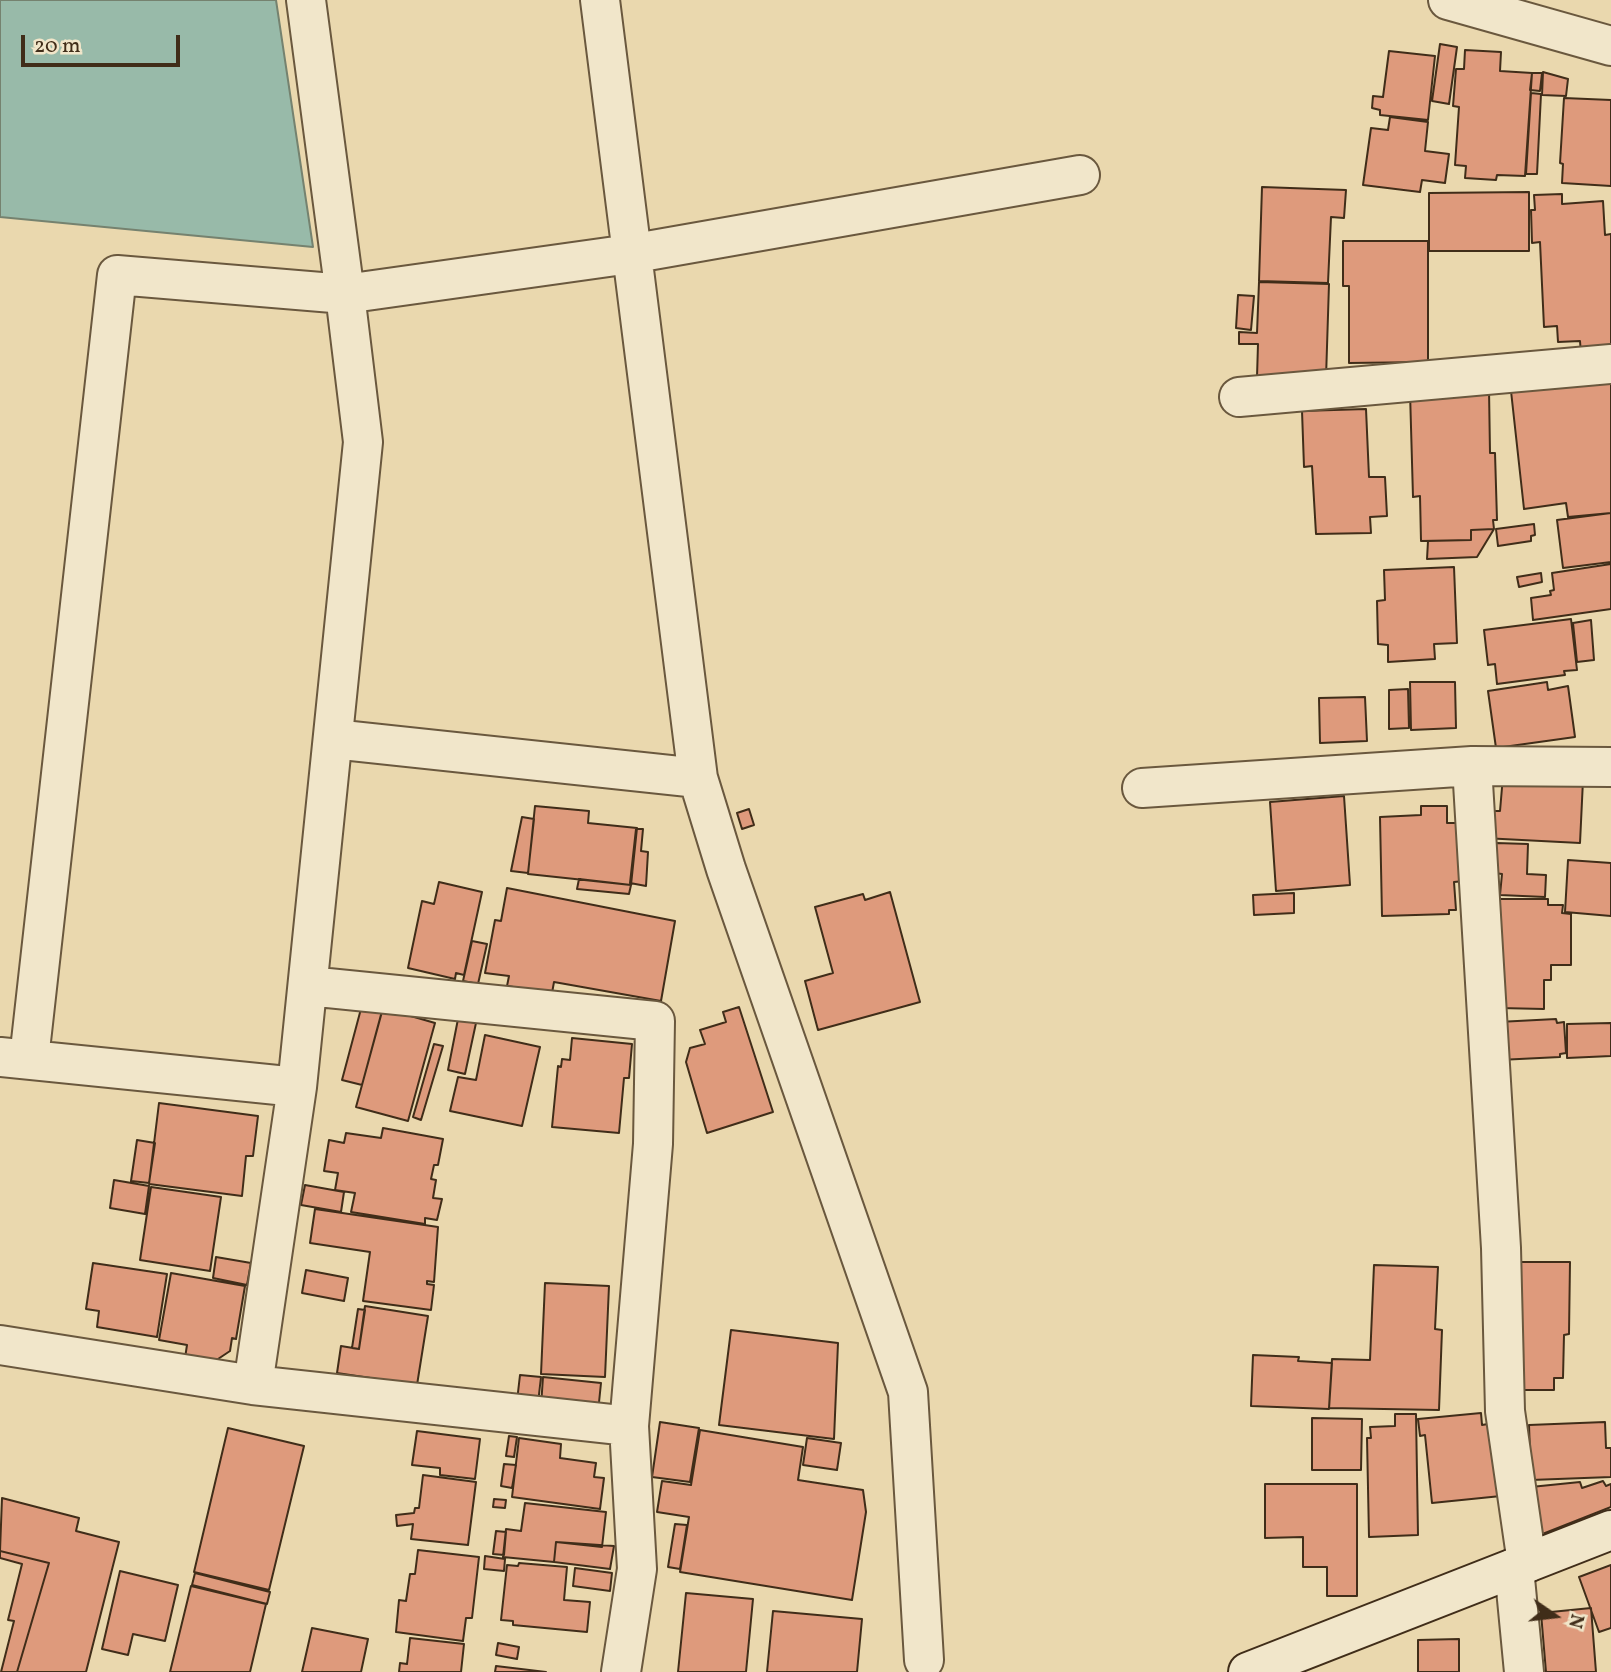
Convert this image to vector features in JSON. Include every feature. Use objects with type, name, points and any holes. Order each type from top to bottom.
[{"type":"street","points":[[253,1385],[297,1087],[363,442],[306,0]]},
{"type":"street","points":[[600,0],[698,778],[726,869],[908,1392],[924,1660]]},
{"type":"street","points":[[1448,0],[1611,46]]},
{"type":"street","points":[[297,1087],[14,1058],[117,275],[345,294],[630,254],[1080,175]]},
{"type":"street","points":[[1239,397],[1611,364]]},
{"type":"street","points":[[333,739],[698,778]]},
{"type":"street","points":[[1472,766],[1501,1248],[1505,1411],[1521,1565],[1524,1672]]},
{"type":"street","points":[[1142,788],[1472,766],[1611,767]]},
{"type":"street","points":[[308,986],[655,1021],[653,1144],[629,1426],[637,1569],[621,1672]]},
{"type":"street","points":[[0,1345],[253,1385],[629,1426]]},
{"type":"street","points":[[1248,1672],[1611,1530]]},
{"type":"shaded area","points":[[0,0],[276,0],[313,247],[0,217]]},
{"type":"building","points":[[1440,44],[1457,47],[1449,104],[1432,101]]},
{"type":"building","points":[[1465,50],[1501,52],[1500,71],[1532,73],[1525,176],[1497,175],[1496,180],[1465,178],[1466,166],[1455,165],[1459,107],[1453,106],[1456,69],[1464,69]]},
{"type":"building","points":[[1389,51],[1435,56],[1428,120],[1380,115],[1380,110],[1372,108],[1373,96],[1383,97]]},
{"type":"building","points":[[1543,72],[1568,79],[1566,96],[1542,95]]},
{"type":"building","points":[[1532,73],[1542,73],[1540,91],[1530,90]]},
{"type":"building","points":[[1531,93],[1541,94],[1537,174],[1526,174]]},
{"type":"building","points":[[1564,98],[1611,100],[1611,186],[1562,183],[1563,164],[1560,163]]},
{"type":"building","points":[[1390,117],[1428,122],[1425,151],[1449,154],[1445,183],[1422,180],[1420,192],[1363,185],[1371,128],[1388,130]]},
{"type":"building","points":[[1262,187],[1346,190],[1344,218],[1331,217],[1328,283],[1259,281]]},
{"type":"building","points":[[1529,192],[1529,251],[1429,251],[1429,193]]},
{"type":"building","points":[[1562,194],[1562,204],[1603,201],[1605,235],[1611,234],[1611,352],[1581,354],[1580,341],[1558,342],[1557,326],[1544,327],[1540,242],[1532,243],[1531,210],[1535,210],[1534,195]]},
{"type":"building","points":[[1343,241],[1428,241],[1428,362],[1349,363],[1349,286],[1343,286]]},
{"type":"building","points":[[1259,282],[1329,284],[1326,378],[1257,377],[1258,344],[1239,344],[1239,332],[1257,333]]},
{"type":"building","points":[[1238,295],[1254,296],[1251,330],[1236,328]]},
{"type":"building","points":[[1611,380],[1611,513],[1568,517],[1566,503],[1524,509],[1511,391]]},
{"type":"building","points":[[1489,389],[1490,453],[1495,453],[1497,520],[1493,520],[1494,529],[1471,530],[1471,540],[1421,541],[1420,496],[1413,497],[1410,392]]},
{"type":"building","points":[[1366,409],[1369,477],[1385,477],[1387,516],[1370,517],[1371,533],[1316,534],[1312,466],[1304,467],[1302,411]]},
{"type":"building","points":[[1611,513],[1611,562],[1563,568],[1557,520]]},
{"type":"building","points":[[1534,524],[1535,535],[1531,536],[1531,541],[1498,546],[1496,529]]},
{"type":"building","points":[[1494,529],[1477,557],[1427,559],[1428,541],[1471,540],[1471,530]]},
{"type":"building","points":[[1611,564],[1611,609],[1533,620],[1531,598],[1551,595],[1550,591],[1554,590],[1552,573]]},
{"type":"building","points":[[1454,567],[1457,643],[1434,644],[1435,659],[1388,662],[1388,645],[1378,644],[1377,601],[1385,600],[1384,570]]},
{"type":"building","points":[[1541,573],[1542,582],[1519,587],[1517,577]]},
{"type":"building","points":[[1571,619],[1577,670],[1564,671],[1565,675],[1497,684],[1495,664],[1488,665],[1484,630]]},
{"type":"building","points":[[1591,620],[1594,660],[1577,662],[1573,623]]},
{"type":"building","points":[[1410,682],[1455,682],[1456,728],[1411,730]]},
{"type":"building","points":[[1547,682],[1548,690],[1568,686],[1575,737],[1496,748],[1488,691]]},
{"type":"building","points":[[1408,689],[1409,728],[1389,729],[1389,690]]},
{"type":"building","points":[[1365,697],[1367,741],[1320,743],[1319,698]]},
{"type":"building","points":[[1503,776],[1583,780],[1580,843],[1483,838],[1484,811],[1500,811]]},
{"type":"building","points":[[1344,796],[1350,885],[1276,891],[1270,802]]},
{"type":"building","points":[[535,806],[589,811],[588,823],[637,828],[631,885],[528,874]]},
{"type":"building","points":[[1421,806],[1447,806],[1447,823],[1463,823],[1464,881],[1454,882],[1456,910],[1449,910],[1449,914],[1382,916],[1380,817],[1421,815]]},
{"type":"building","points":[[749,809],[754,825],[742,829],[737,813]]},
{"type":"building","points":[[522,817],[534,819],[528,873],[511,871]]},
{"type":"building","points":[[636,829],[643,829],[641,851],[648,852],[646,886],[630,883]]},
{"type":"building","points":[[1496,843],[1528,844],[1527,874],[1546,875],[1545,897],[1500,895],[1502,874],[1494,873]]},
{"type":"building","points":[[1568,860],[1611,863],[1611,916],[1565,912]]},
{"type":"building","points":[[579,879],[631,885],[629,894],[577,889]]},
{"type":"building","points":[[439,882],[482,892],[464,975],[456,973],[455,979],[408,968],[422,901],[434,904]]},
{"type":"building","points":[[507,888],[675,921],[661,1001],[554,982],[552,993],[507,986],[509,976],[485,973],[495,920],[501,921]]},
{"type":"building","points":[[890,892],[920,1002],[818,1030],[805,981],[833,973],[815,907],[863,894],[865,900]]},
{"type":"building","points":[[1294,893],[1294,913],[1254,915],[1253,895]]},
{"type":"building","points":[[1500,899],[1548,899],[1548,905],[1563,905],[1562,913],[1571,914],[1571,965],[1551,965],[1551,980],[1544,980],[1544,1009],[1499,1008]]},
{"type":"building","points":[[472,941],[487,944],[478,984],[463,981]]},
{"type":"building","points":[[362,1005],[382,1011],[362,1085],[342,1080]]},
{"type":"building","points":[[739,1007],[773,1112],[707,1133],[686,1062],[690,1048],[705,1044],[700,1030],[726,1022],[723,1012]]},
{"type":"building","points":[[383,1008],[435,1023],[408,1121],[356,1107]]},
{"type":"building","points":[[458,1019],[476,1023],[465,1074],[448,1070]]},
{"type":"building","points":[[1556,1019],[1557,1023],[1564,1022],[1566,1053],[1560,1054],[1560,1057],[1499,1060],[1498,1022]]},
{"type":"building","points":[[1611,1023],[1611,1056],[1567,1058],[1567,1024]]},
{"type":"building","points":[[485,1035],[540,1047],[522,1126],[450,1111],[458,1077],[476,1080]]},
{"type":"building","points":[[572,1038],[632,1044],[629,1078],[624,1078],[619,1133],[552,1127],[558,1066],[561,1067],[562,1059],[570,1060]]},
{"type":"building","points":[[434,1044],[443,1046],[421,1120],[413,1117]]},
{"type":"building","points":[[159,1103],[258,1116],[253,1156],[246,1156],[242,1196],[149,1184]]},
{"type":"building","points":[[383,1128],[443,1139],[438,1165],[434,1165],[431,1179],[436,1180],[433,1198],[442,1199],[437,1220],[425,1218],[425,1224],[351,1212],[355,1193],[335,1190],[338,1173],[324,1171],[329,1140],[344,1143],[346,1133],[381,1138]]},
{"type":"building","points":[[137,1140],[155,1143],[149,1183],[131,1181]]},
{"type":"building","points":[[114,1180],[149,1186],[145,1214],[110,1208]]},
{"type":"building","points":[[305,1185],[344,1192],[341,1212],[301,1205]]},
{"type":"building","points":[[151,1187],[221,1197],[210,1271],[140,1260]]},
{"type":"building","points":[[315,1209],[438,1227],[434,1282],[427,1281],[427,1284],[434,1285],[431,1310],[363,1301],[370,1252],[310,1243]]},
{"type":"building","points":[[216,1257],[251,1263],[247,1285],[213,1278]]},
{"type":"building","points":[[1515,1262],[1570,1262],[1569,1334],[1564,1335],[1563,1378],[1554,1378],[1554,1390],[1515,1390]]},
{"type":"building","points":[[93,1263],[167,1274],[157,1337],[97,1327],[99,1311],[86,1309]]},
{"type":"building","points":[[1374,1265],[1438,1267],[1435,1329],[1442,1330],[1439,1410],[1329,1408],[1332,1359],[1370,1360]]},
{"type":"building","points":[[306,1270],[348,1278],[344,1301],[302,1293]]},
{"type":"building","points":[[171,1273],[245,1286],[236,1339],[232,1338],[230,1351],[212,1363],[185,1358],[187,1345],[159,1340]]},
{"type":"building","points":[[545,1283],[609,1286],[605,1377],[541,1374]]},
{"type":"building","points":[[365,1306],[428,1316],[417,1385],[337,1373],[341,1346],[359,1349]]},
{"type":"building","points":[[358,1309],[365,1310],[359,1349],[352,1348]]},
{"type":"building","points":[[731,1330],[838,1343],[834,1439],[719,1425]]},
{"type":"building","points":[[1253,1355],[1299,1357],[1298,1361],[1332,1363],[1329,1409],[1251,1406]]},
{"type":"building","points":[[520,1375],[541,1377],[538,1403],[517,1401]]},
{"type":"building","points":[[543,1377],[601,1383],[598,1412],[541,1406]]},
{"type":"building","points":[[1481,1413],[1482,1425],[1494,1423],[1501,1496],[1432,1503],[1425,1435],[1420,1436],[1418,1419]]},
{"type":"building","points":[[1395,1414],[1416,1414],[1418,1535],[1369,1537],[1367,1438],[1371,1438],[1370,1427],[1395,1426]]},
{"type":"building","points":[[1312,1418],[1362,1419],[1361,1470],[1312,1470]]},
{"type":"building","points":[[660,1422],[699,1428],[690,1482],[652,1477]]},
{"type":"building","points":[[1605,1422],[1606,1448],[1611,1448],[1611,1477],[1531,1480],[1529,1425]]},
{"type":"building","points":[[228,1428],[304,1446],[269,1590],[194,1572]]},
{"type":"building","points":[[700,1430],[803,1447],[798,1480],[863,1490],[866,1512],[852,1600],[680,1572],[689,1517],[657,1512],[662,1481],[691,1485]]},
{"type":"building","points":[[417,1431],[480,1439],[475,1479],[440,1475],[440,1468],[412,1465]]},
{"type":"building","points":[[509,1436],[517,1437],[514,1457],[506,1456]]},
{"type":"building","points":[[519,1438],[561,1444],[560,1458],[596,1463],[594,1477],[604,1478],[600,1509],[512,1497]]},
{"type":"building","points":[[807,1438],[841,1443],[837,1470],[803,1465]]},
{"type":"building","points":[[504,1464],[516,1465],[512,1488],[501,1486]]},
{"type":"building","points":[[423,1475],[476,1482],[468,1545],[411,1539],[413,1524],[397,1526],[396,1515],[414,1513],[415,1508],[419,1508]]},
{"type":"building","points":[[1603,1481],[1606,1486],[1611,1484],[1611,1507],[1540,1535],[1521,1488],[1580,1482],[1582,1488]]},
{"type":"building","points":[[1265,1484],[1357,1484],[1357,1596],[1327,1596],[1327,1567],[1303,1567],[1303,1537],[1265,1538]]},
{"type":"building","points":[[2,1498],[79,1518],[76,1531],[119,1542],[86,1672],[17,1672],[49,1563],[0,1551]]},
{"type":"building","points":[[494,1499],[506,1500],[505,1508],[493,1507]]},
{"type":"building","points":[[525,1503],[606,1512],[602,1547],[556,1542],[554,1562],[503,1557],[506,1529],[521,1531]]},
{"type":"building","points":[[675,1524],[687,1525],[680,1569],[668,1567]]},
{"type":"building","points":[[496,1531],[506,1532],[504,1555],[493,1554]]},
{"type":"building","points":[[556,1542],[614,1546],[610,1569],[554,1562]]},
{"type":"building","points":[[418,1550],[479,1557],[472,1618],[466,1618],[463,1641],[396,1632],[399,1600],[406,1601],[410,1574],[415,1574]]},
{"type":"building","points":[[0,1551],[49,1563],[17,1672],[1,1672],[14,1621],[8,1620],[22,1564],[0,1558]]},
{"type":"building","points":[[485,1556],[505,1559],[504,1571],[484,1569]]},
{"type":"building","points":[[519,1563],[567,1567],[564,1600],[590,1602],[587,1632],[513,1625],[513,1621],[501,1620],[507,1565],[518,1566]]},
{"type":"building","points":[[1611,1565],[1611,1628],[1599,1632],[1579,1577]]},
{"type":"building","points":[[575,1568],[612,1573],[610,1591],[573,1586]]},
{"type":"building","points":[[120,1571],[178,1585],[165,1641],[133,1634],[128,1655],[102,1649]]},
{"type":"building","points":[[195,1573],[270,1592],[267,1604],[192,1585]]},
{"type":"building","points":[[191,1586],[266,1604],[250,1672],[170,1672]]},
{"type":"building","points":[[686,1593],[753,1599],[746,1672],[678,1672]]},
{"type":"building","points":[[1591,1608],[1596,1672],[1546,1672],[1541,1613]]},
{"type":"building","points":[[773,1611],[862,1619],[857,1672],[767,1672]]},
{"type":"building","points":[[312,1628],[368,1639],[361,1672],[302,1672]]},
{"type":"building","points":[[410,1638],[464,1644],[461,1672],[399,1672],[400,1663],[407,1664]]},
{"type":"building","points":[[1459,1639],[1459,1672],[1418,1672],[1418,1640]]},
{"type":"building","points":[[498,1643],[519,1647],[517,1659],[496,1655]]},
{"type":"building","points":[[496,1666],[546,1672],[495,1672]]}]
